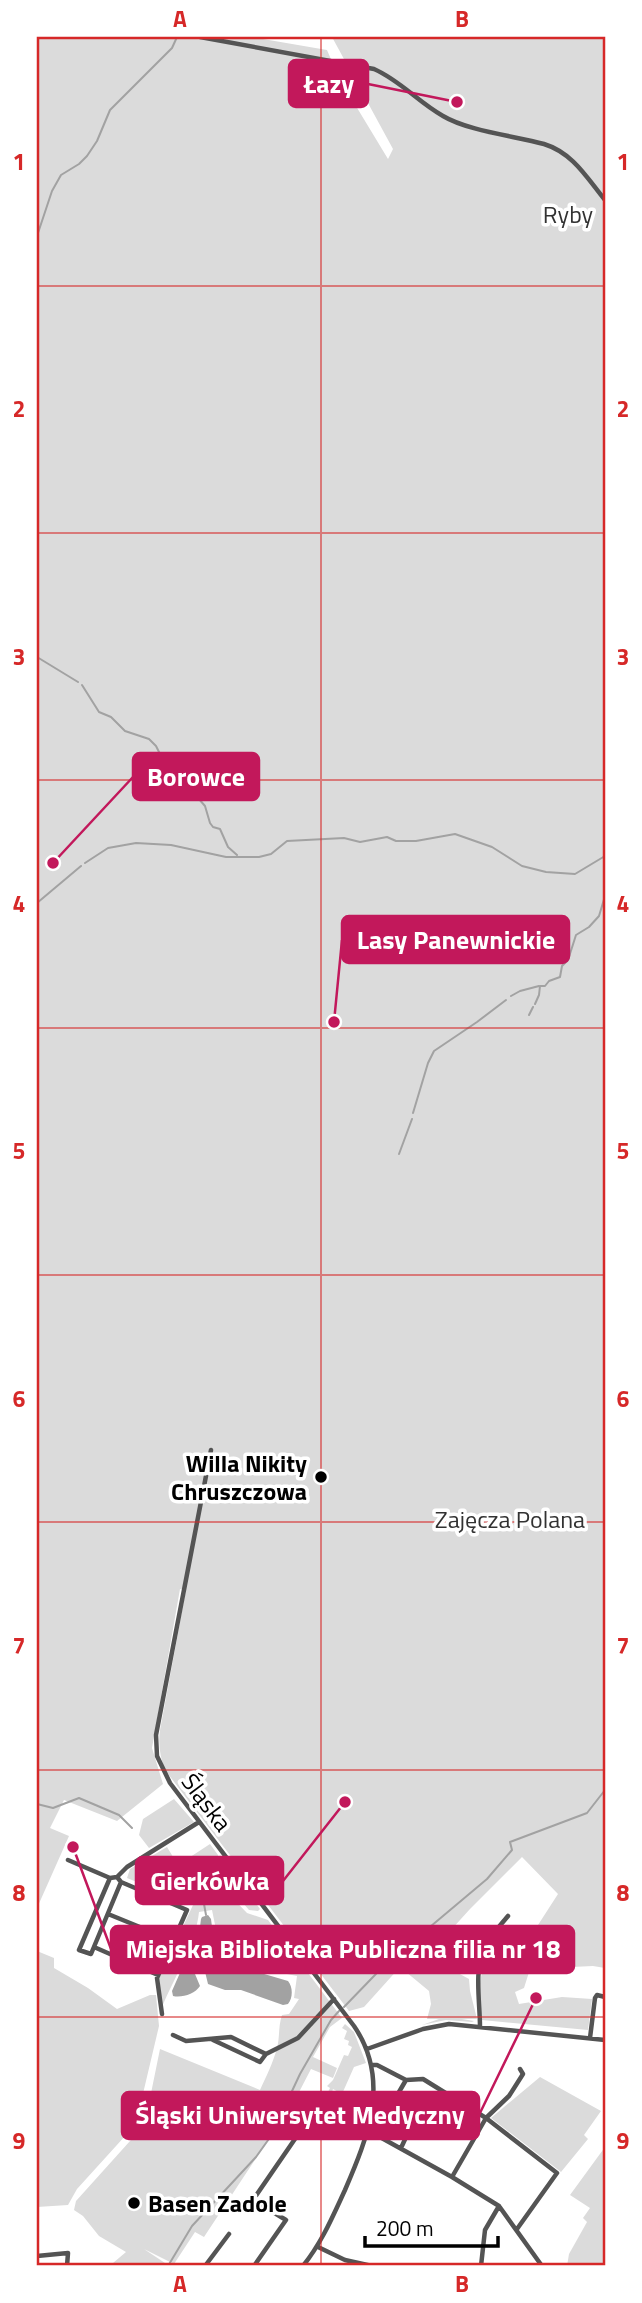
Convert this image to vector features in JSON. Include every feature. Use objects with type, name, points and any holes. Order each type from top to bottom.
[{"type":"street","points":[[200,37],[374,69],[400,83],[445,118],[559,150],[573,160],[605,200]]},
{"type":"street","name":"Śląska","points":[[211,1450],[156,1735],[156,1748],[164,1774],[345,2013],[367,2049],[371,2065],[374,2097],[369,2132],[318,2247],[303,2266]]},
{"type":"street","points":[[110,1878],[79,1950],[91,1954],[119,1880],[127,1867],[199,1822]]},
{"type":"street","points":[[68,1860],[187,1910],[158,1976],[162,2014]]},
{"type":"street","points":[[108,1914],[157,1934]]},
{"type":"street","points":[[480,2027],[477,1991],[482,1952],[508,1916]]},
{"type":"street","points":[[94,1947],[158,1976]]},
{"type":"street","points":[[590,2038],[594,2001],[597,1995],[605,1997]]},
{"type":"street","points":[[211,2039],[260,2062],[266,2053],[298,2038],[334,1999]]},
{"type":"street","points":[[367,2049],[431,2027],[453,2024],[605,2040]]},
{"type":"street","points":[[173,2035],[186,2042],[230,2036],[266,2053]]},
{"type":"street","points":[[371,2065],[377,2065],[406,2080],[423,2079],[486,2118],[557,2173],[517,2230]]},
{"type":"street","points":[[452,2177],[486,2118],[513,2091],[523,2074],[520,2069]]},
{"type":"street","points":[[401,2148],[407,2136],[406,2130],[419,2104],[399,2092],[406,2080]]},
{"type":"street","points":[[406,2130],[397,2123],[410,2098]]},
{"type":"street","points":[[369,2132],[499,2206],[542,2266]]},
{"type":"street","points":[[254,2266],[286,2220],[253,2200],[297,2136]]},
{"type":"street","points":[[481,2266],[485,2230],[499,2206]]},
{"type":"street","points":[[205,2266],[229,2234]]},
{"type":"street","points":[[318,2247],[359,2265],[373,2266]]},
{"type":"street","points":[[37,2256],[68,2253],[67,2266]]},
{"type":"green space","points":[[37,37],[263,37],[327,50],[339,78],[388,159],[393,149],[332,37],[605,37],[605,1968],[593,1966],[530,1969],[524,1988],[515,1992],[519,2004],[562,1997],[592,1999],[588,2030],[482,2020],[478,1990],[484,1964],[498,1960],[512,1962],[533,1944],[539,1946],[546,1934],[538,1925],[558,1894],[522,1857],[431,1952],[436,1961],[469,1979],[477,2019],[462,2019],[474,2021],[472,2022],[446,2020],[422,2025],[439,2019],[427,2019],[431,2004],[429,1991],[400,1967],[364,2007],[349,2011],[165,1770],[160,1750],[160,1730],[186,1590],[180,1589],[152,1748],[163,1784],[117,1821],[64,1800],[50,1828],[69,1836],[37,1908]]},
{"type":"green space","points":[[174,1799],[194,1822],[149,1848],[139,1835],[143,1819]]},
{"type":"green space","points":[[210,1844],[218,1855],[215,1874],[220,1885],[247,1913],[268,1920],[342,2018],[330,2027],[313,2057],[337,2068],[333,2078],[311,2069],[297,2096],[204,2237],[195,2232],[174,2264],[144,2249],[168,2265],[106,2266],[126,2252],[99,2236],[83,2216],[74,2210],[76,2201],[139,2131],[148,2108],[160,2049],[260,2090],[278,2044],[282,2015],[289,2014],[299,1999],[294,1998],[297,1976],[230,1965],[222,1959],[212,1910],[199,1912],[189,1948],[162,2007],[159,1978],[193,1905],[127,1878],[130,1869],[167,1847],[178,1865]]},
{"type":"green space","points":[[229,1867],[260,1909],[258,1911],[249,1910],[222,1879],[221,1874]]},
{"type":"green space","points":[[37,1951],[54,1958],[54,1968],[117,2009],[156,1995],[159,2026],[137,2119],[77,2189],[68,2205],[37,2207]]},
{"type":"green space","points":[[345,2024],[354,2032],[366,2063],[354,2067],[342,2094],[333,2089],[332,2099],[326,2096],[330,2088],[327,2086],[333,2080],[344,2055],[348,2056],[352,2047],[348,2045],[349,2041],[344,2039],[347,2031],[342,2028]]},
{"type":"green space","points":[[540,2077],[601,2111],[584,2135],[588,2139],[561,2172],[491,2118]]},
{"type":"green space","points":[[605,2147],[605,2266],[567,2266],[569,2254],[587,2222],[583,2218],[590,2208],[570,2195]]},
{"type":"shaded area","points":[[208,1915],[211,1919],[216,1958],[222,1966],[251,1970],[288,1981],[292,1992],[288,2004],[283,2005],[241,1990],[225,1990],[208,1984],[198,1943],[201,1919]]},
{"type":"shaded area","points":[[186,1965],[195,1974],[200,1986],[188,1995],[173,1996],[172,1991],[183,1966]]},
{"type":"waterway","points":[[37,236],[52,191],[61,175],[87,156],[97,141],[110,110],[172,48],[177,37]]},
{"type":"waterway","points":[[37,657],[78,682]]},
{"type":"waterway","points":[[82,685],[99,712],[111,717],[125,731],[149,739],[156,746],[166,763],[186,780],[205,806],[210,823],[220,829],[228,847],[237,855]]},
{"type":"waterway","points":[[85,863],[108,848],[136,843],[171,845],[226,857],[259,857],[271,854],[287,841],[344,838],[360,842],[387,837],[396,841],[416,841],[455,834],[492,847],[522,866],[546,872],[575,874],[605,856]]},
{"type":"waterway","points":[[37,903],[81,866]]},
{"type":"waterway","points":[[535,1004],[540,986],[560,977],[576,935],[589,927],[599,916],[605,896]]},
{"type":"waterway","points":[[511,996],[539,986]]},
{"type":"waterway","points":[[413,1113],[434,1051],[506,1000]]},
{"type":"waterway","points":[[529,1015],[533,1007]]},
{"type":"waterway","points":[[399,1154],[412,1119]]},
{"type":"waterway","points":[[344,2007],[403,1946],[418,1937],[487,1879],[512,1850],[510,1842],[587,1813],[605,1790]]},
{"type":"waterway","points":[[37,1804],[53,1808],[79,1798],[119,1815],[132,1828]]},
{"type":"waterway","points":[[204,1904],[206,1915]]},
{"type":"waterway","points":[[168,2266],[192,2226],[256,2157],[271,2136],[300,2074],[339,2011]]},
{"type":"place","name":"Łazy","points":[[457,102]]},
{"type":"place","name":"Borowce","points":[[53,863]]},
{"type":"place","name":"Lasy Panewnickie","points":[[334,1022]]},
{"type":"place","name":"Willa Nikity Chruszczowa","points":[[321,1477]]},
{"type":"place","name":"Gierkówka","points":[[345,1802]]},
{"type":"place","name":"Miejska Biblioteka Publiczna filia nr 18","points":[[73,1847]]},
{"type":"place","name":"Śląski Uniwersytet Medyczny","points":[[536,1998]]},
{"type":"place","name":"Basen Zadole","points":[[134,2203]]},
{"type":"park label","name":"Ryby","points":[[568,214]]},
{"type":"park label","name":"Zajęcza Polana","points":[[510,1519]]}]
